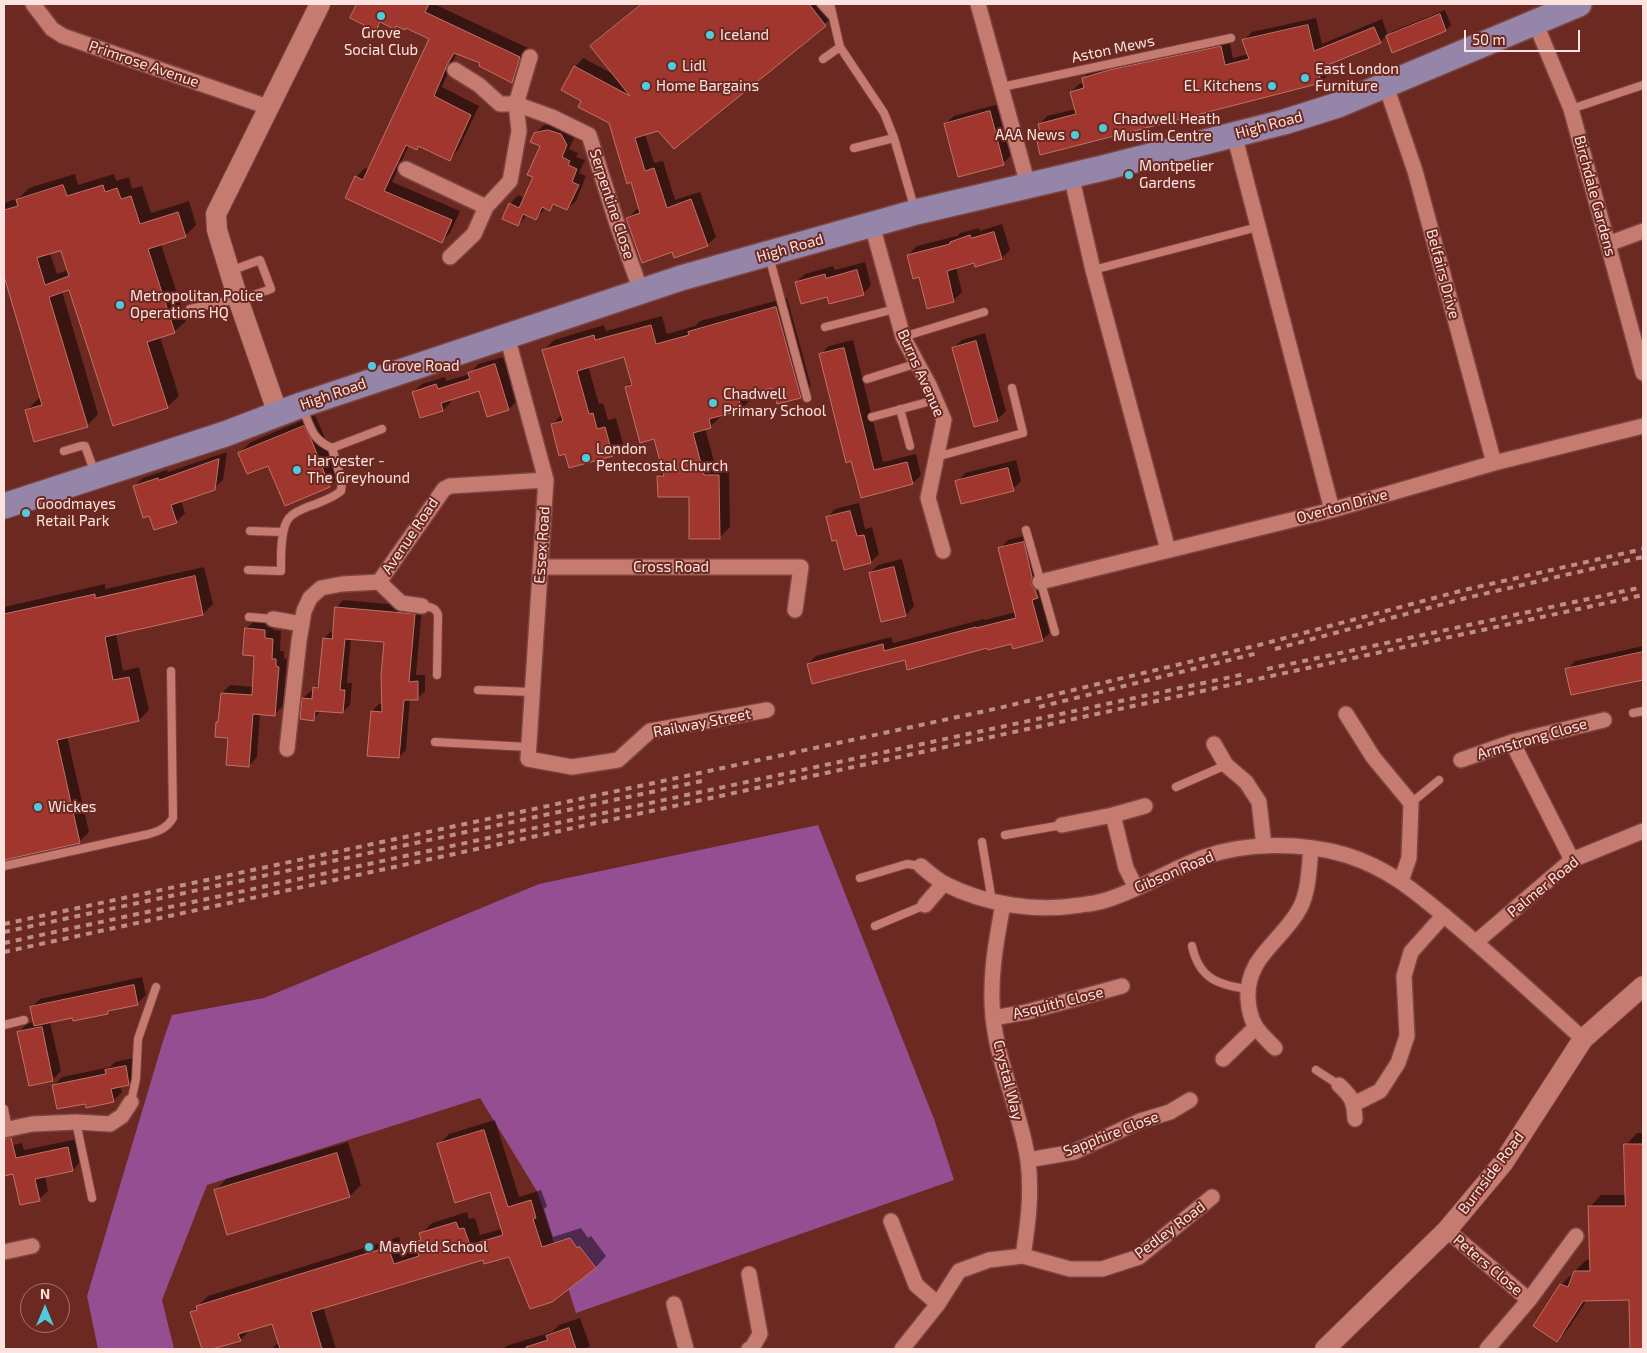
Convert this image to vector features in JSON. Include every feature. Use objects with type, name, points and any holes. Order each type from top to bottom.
[{"type":"main road","name":"High Road","points":[[4,506],[231,432],[301,405],[680,278],[916,212],[1071,176],[1284,122],[1338,106],[1578,4]]},
{"type":"street","name":"Primrose Avenue","points":[[33,4],[52,30],[63,36],[268,107]]},
{"type":"street","points":[[278,414],[238,299],[217,230],[216,214],[320,4]]},
{"type":"street","points":[[978,4],[1028,185]]},
{"type":"street","name":"Birchdale Gardens","points":[[1535,22],[1571,109],[1643,373]]},
{"type":"street","points":[[450,257],[474,234],[486,207],[510,181],[519,131],[516,104],[530,57]]},
{"type":"street","name":"Serpentine Close","points":[[455,70],[480,85],[500,104],[516,104],[552,117],[589,135],[616,224],[641,291]]},
{"type":"street","name":"Belfairs Drive","points":[[1386,86],[1415,171],[1494,463]]},
{"type":"street","points":[[1234,134],[1332,510]]},
{"type":"street","points":[[406,169],[486,207]]},
{"type":"street","points":[[1071,176],[1092,270],[1168,550]]},
{"type":"street","name":"Burns Avenue","points":[[872,225],[903,337],[944,420],[928,498],[943,551]]},
{"type":"street","points":[[1608,244],[1643,231]]},
{"type":"street","name":"Essex Road","points":[[507,336],[546,480],[528,753]]},
{"type":"street","name":"Overton Drive","points":[[1040,582],[1332,510],[1494,463],[1643,426]]},
{"type":"street","name":"Avenue Road","points":[[287,749],[302,624],[304,611],[310,598],[321,588],[342,584],[380,582],[444,489],[450,486],[546,480]]},
{"type":"street","name":"Cross Road","points":[[541,567],[801,567],[795,610]]},
{"type":"street","points":[[380,582],[401,603],[422,606]]},
{"type":"street","points":[[273,620],[302,624]]},
{"type":"street","name":"Railway Street","points":[[528,753],[572,766],[618,760],[650,731],[768,710]]},
{"type":"street","points":[[1346,714],[1373,757],[1411,803],[1410,858],[1401,881]]},
{"type":"street","name":"Armstrong Close","points":[[1461,760],[1512,742],[1604,720]]},
{"type":"street","points":[[1512,742],[1572,860]]},
{"type":"street","points":[[1214,744],[1226,765],[1246,782],[1259,802],[1264,846]]},
{"type":"street","points":[[1062,825],[1113,815],[1145,806]]},
{"type":"street","points":[[1113,815],[1126,868],[1136,888]]},
{"type":"street","name":"Palmer Road","points":[[1476,942],[1572,860],[1643,831]]},
{"type":"street","name":"Gibson Road","points":[[920,866],[944,883],[978,898],[1033,908],[1065,907],[1102,902],[1204,857],[1234,850],[1264,846],[1311,848],[1345,855],[1374,866],[1401,881],[1476,942],[1583,1039]]},
{"type":"street","points":[[1276,1048],[1256,1028],[1249,1010],[1248,988],[1253,969],[1289,926],[1301,907],[1307,883],[1311,848]]},
{"type":"street","points":[[925,905],[944,883]]},
{"type":"street","name":"Crystal Way","points":[[998,903],[992,991],[993,1018],[999,1050],[1028,1160],[1030,1213],[1023,1256]]},
{"type":"street","points":[[1339,1085],[1349,1095],[1354,1112],[1380,1091],[1398,1063],[1407,1036],[1404,976],[1411,952],[1444,915]]},
{"type":"street","name":"Asquith Close","points":[[993,1018],[1027,1012],[1122,986]]},
{"type":"street","name":"Burnside Road","points":[[1325,1349],[1447,1230],[1503,1163],[1583,1039],[1643,986]]},
{"type":"street","points":[[1223,1058],[1256,1028]]},
{"type":"street","name":"Sapphire Close","points":[[1028,1160],[1074,1152],[1140,1121],[1170,1112],[1190,1100]]},
{"type":"street","points":[[6,1129],[32,1124],[76,1122],[110,1124],[122,1116],[131,1102]]},
{"type":"street","name":"Pedley Road","points":[[902,1349],[938,1304],[959,1271],[989,1260],[1023,1256],[1070,1269],[1102,1269],[1139,1257],[1212,1197]]},
{"type":"street","points":[[891,1221],[916,1285],[938,1304]]},
{"type":"street","name":"Peters Close","points":[[1447,1230],[1529,1300]]},
{"type":"street","name":"Peters Close","points":[[1487,1349],[1529,1300],[1576,1236]]},
{"type":"street","points":[[4,1252],[32,1246]]},
{"type":"street","points":[[749,1274],[760,1334],[752,1348],[749,1349]]},
{"type":"street","points":[[674,1304],[686,1349]]},
{"type":"lane","points":[[821,4],[834,17]]},
{"type":"lane","points":[[830,4],[840,47],[884,114],[894,138],[916,212]]},
{"type":"lane","name":"Aston Mews","points":[[1002,86],[1231,38]]},
{"type":"lane","points":[[823,59],[840,47]]},
{"type":"lane","points":[[1571,109],[1643,85]]},
{"type":"lane","points":[[854,148],[894,138]]},
{"type":"lane","points":[[1092,270],[1258,227]]},
{"type":"lane","points":[[769,254],[807,398]]},
{"type":"lane","points":[[190,309],[251,296],[272,288],[260,260],[230,271]]},
{"type":"lane","points":[[825,327],[895,308]]},
{"type":"lane","points":[[903,337],[984,312]]},
{"type":"lane","points":[[867,378],[918,364]]},
{"type":"lane","points":[[936,457],[1023,433],[1012,388]]},
{"type":"lane","points":[[872,417],[935,400]]},
{"type":"lane","points":[[248,570],[280,572],[285,523],[294,514],[341,491],[342,482],[332,448],[316,439],[301,405]]},
{"type":"lane","points":[[900,409],[910,446]]},
{"type":"lane","points":[[332,448],[382,429]]},
{"type":"lane","points":[[64,451],[86,446],[96,476]]},
{"type":"lane","points":[[1026,530],[1054,632]]},
{"type":"lane","points":[[250,531],[283,532]]},
{"type":"lane","points":[[422,606],[433,608],[437,611],[438,615],[437,675]]},
{"type":"lane","points":[[248,617],[273,620]]},
{"type":"lane","points":[[4,866],[157,832],[170,824],[173,818],[171,671]]},
{"type":"lane","points":[[478,690],[532,692]]},
{"type":"lane","points":[[1633,713],[1643,711]]},
{"type":"lane","points":[[435,742],[528,753]]},
{"type":"lane","points":[[1176,787],[1226,765]]},
{"type":"lane","points":[[1411,803],[1438,780]]},
{"type":"lane","points":[[1005,835],[1062,825]]},
{"type":"lane","points":[[982,842],[998,903]]},
{"type":"lane","points":[[860,878],[907,864],[920,866]]},
{"type":"lane","points":[[876,926],[925,905]]},
{"type":"lane","points":[[1192,946],[1199,968],[1208,976],[1220,983],[1248,988]]},
{"type":"lane","points":[[131,1102],[136,1079],[138,1039],[156,987]]},
{"type":"lane","points":[[4,1025],[24,1020]]},
{"type":"lane","points":[[1316,1070],[1339,1085]]},
{"type":"lane","points":[[4,1109],[6,1129]]},
{"type":"lane","points":[[76,1122],[92,1198]]},
{"type":"shaded area","points":[[818,825],[934,1119],[954,1180],[576,1313],[538,1193],[480,1098],[207,1185],[162,1300],[174,1349],[98,1349],[87,1296],[172,1015],[264,998],[539,884]]},
{"type":"building","points":[[357,4],[429,4],[425,12],[520,57],[512,83],[479,66],[480,63],[454,53],[434,96],[471,115],[450,161],[418,146],[417,150],[406,145],[384,191],[452,220],[442,243],[345,198],[355,176],[363,180],[429,39],[406,28],[405,30],[396,26],[394,29],[380,22],[376,31],[350,18]]},
{"type":"building","points":[[642,4],[809,4],[826,26],[674,149],[658,131],[635,138],[645,171],[654,168],[667,208],[691,199],[708,246],[674,258],[672,252],[642,263],[626,218],[640,213],[631,182],[627,184],[609,123],[578,107],[581,101],[561,90],[574,66],[630,96],[590,46]]},
{"type":"building","points":[[1440,14],[1446,31],[1392,53],[1386,36]]},
{"type":"building","points":[[1308,25],[1314,51],[1374,27],[1381,43],[1318,69],[1321,83],[1040,155],[1035,132],[1040,131],[1038,124],[1076,114],[1070,92],[1084,88],[1082,78],[1109,70],[1221,46],[1225,65],[1249,59],[1242,40]]},
{"type":"building","points":[[990,111],[1004,165],[958,177],[944,124]]},
{"type":"building","points":[[548,130],[561,134],[567,145],[562,157],[570,161],[568,165],[577,169],[572,182],[579,185],[567,210],[553,204],[550,211],[542,207],[536,220],[523,214],[518,226],[502,219],[509,203],[519,208],[533,177],[527,175],[540,146],[530,142],[534,133]]},
{"type":"building","name":"Metropolitan Police Operations HQ","points":[[63,185],[67,196],[103,185],[105,192],[117,188],[121,199],[131,196],[140,224],[178,212],[186,237],[148,249],[175,333],[147,342],[168,408],[113,426],[69,290],[49,297],[88,427],[34,442],[25,410],[42,405],[4,276],[4,210],[18,206],[16,200]],"holes":[[[61,251],[69,276],[45,285],[37,258]]]},
{"type":"building","points":[[994,232],[1002,259],[975,267],[974,263],[947,271],[954,302],[927,309],[919,277],[913,279],[907,255],[950,244],[950,242],[970,235],[971,238]]},
{"type":"building","points":[[857,270],[864,295],[829,304],[827,297],[801,304],[795,282],[825,274],[826,278]]},
{"type":"building","points":[[776,307],[801,398],[777,404],[772,388],[738,397],[742,410],[709,419],[711,428],[693,433],[704,475],[719,475],[720,539],[689,539],[689,497],[658,497],[657,476],[664,476],[654,439],[640,443],[625,387],[632,385],[624,357],[577,371],[589,414],[593,413],[597,429],[605,427],[613,456],[569,468],[565,454],[559,456],[551,424],[563,421],[542,350],[594,335],[595,340],[651,325],[656,344],[689,335],[688,332]]},
{"type":"building","points":[[976,341],[998,421],[974,427],[952,348]]},
{"type":"building","points":[[844,348],[874,470],[907,462],[913,484],[861,498],[851,461],[846,463],[819,354]]},
{"type":"building","points":[[495,364],[509,410],[487,417],[479,391],[441,403],[443,411],[420,418],[412,392],[436,384],[438,389],[470,379],[468,373]]},
{"type":"building","name":"Harvester - The Greyhound","points":[[304,426],[330,487],[285,506],[268,466],[247,474],[238,453]]},
{"type":"building","points":[[219,459],[215,490],[171,505],[177,523],[154,530],[149,516],[143,518],[133,486],[158,478],[159,480]]},
{"type":"building","points":[[1008,468],[1014,491],[961,504],[955,481]]},
{"type":"building","points":[[850,511],[857,536],[864,535],[871,563],[844,570],[836,540],[832,541],[826,517]]},
{"type":"building","points":[[1024,542],[1032,577],[1031,584],[1038,598],[1032,600],[1043,641],[1013,649],[1011,644],[988,650],[987,648],[907,670],[905,660],[812,684],[807,664],[883,644],[884,651],[1016,618],[998,548]]},
{"type":"building","points":[[894,567],[906,616],[881,622],[869,573]]},
{"type":"building","points":[[195,576],[203,615],[105,637],[113,680],[129,677],[139,721],[57,740],[80,843],[4,860],[4,614],[95,594],[95,598]]},
{"type":"building","points":[[335,607],[415,614],[409,682],[418,681],[418,700],[404,700],[399,758],[367,756],[371,711],[382,712],[381,675],[384,642],[345,639],[340,690],[345,690],[343,713],[315,711],[314,721],[300,719],[302,698],[312,699],[313,687],[318,688],[323,638],[332,639]]},
{"type":"building","points":[[245,628],[265,630],[265,638],[273,639],[272,659],[276,659],[276,666],[279,667],[275,716],[253,714],[249,767],[226,765],[228,738],[215,737],[221,693],[252,695],[254,656],[243,655]]},
{"type":"building","points":[[1643,652],[1643,680],[1571,695],[1565,669]]},
{"type":"building","points":[[134,985],[138,1005],[108,1011],[108,1014],[73,1021],[72,1018],[34,1026],[30,1007]]},
{"type":"building","points":[[42,1027],[53,1081],[29,1086],[17,1032]]},
{"type":"building","points":[[126,1066],[129,1085],[111,1089],[114,1102],[86,1108],[85,1104],[57,1109],[52,1085],[106,1074],[105,1070]]},
{"type":"building","points":[[484,1130],[508,1207],[531,1200],[536,1218],[533,1219],[542,1247],[570,1238],[577,1248],[579,1246],[596,1268],[552,1302],[530,1309],[509,1257],[484,1264],[483,1260],[311,1312],[322,1349],[280,1349],[272,1324],[238,1334],[241,1341],[212,1349],[202,1349],[190,1312],[197,1310],[196,1306],[388,1247],[394,1264],[419,1256],[415,1242],[421,1240],[419,1233],[456,1222],[459,1229],[464,1228],[470,1245],[503,1235],[490,1192],[455,1203],[437,1144]]},
{"type":"building","points":[[11,1138],[16,1158],[68,1147],[73,1171],[35,1179],[40,1201],[20,1205],[13,1174],[4,1176],[4,1139]]},
{"type":"building","points":[[1624,1144],[1643,1144],[1643,1349],[1630,1349],[1629,1300],[1583,1301],[1557,1342],[1533,1326],[1560,1284],[1568,1287],[1574,1271],[1590,1271],[1588,1206],[1625,1206]]},
{"type":"building","points":[[337,1153],[350,1197],[227,1235],[214,1190]]},
{"type":"building","points":[[569,1328],[576,1349],[526,1349],[526,1347],[548,1340],[546,1336]]},
{"type":"railway","points":[[4,924],[999,708],[1259,645],[1464,590],[1643,549]]},
{"type":"railway","points":[[1275,649],[1466,598],[1643,557]]},
{"type":"railway","points":[[1267,669],[1643,587]]},
{"type":"railway","points":[[4,952],[1643,595]]},
{"type":"railway","points":[[1039,707],[1258,653]]},
{"type":"railway","points":[[4,943],[1245,674]]},
{"type":"railway","points":[[4,932],[702,781]]},
{"type":"place","name":"Grove Social Club","points":[[381,16]]},
{"type":"place","name":"Iceland","points":[[710,35]]},
{"type":"place","name":"Lidl","points":[[672,66]]},
{"type":"place","name":"East London Furniture","points":[[1305,78]]},
{"type":"place","name":"Home Bargains","points":[[646,86]]},
{"type":"place","name":"EL Kitchens","points":[[1272,86]]},
{"type":"place","name":"Chadwell Heath Muslim Centre","points":[[1103,128]]},
{"type":"place","name":"AAA News","points":[[1075,135]]},
{"type":"place","name":"Montpelier Gardens","points":[[1129,175]]},
{"type":"place","name":"Metropolitan Police Operations HQ","points":[[120,305]]},
{"type":"place","name":"Grove Road","points":[[372,366]]},
{"type":"place","name":"Chadwell Primary School","points":[[713,403]]},
{"type":"place","name":"London Pentecostal Church","points":[[586,458]]},
{"type":"place","name":"Harvester - The Greyhound","points":[[297,470]]},
{"type":"place","name":"Goodmayes Retail Park","points":[[26,513]]},
{"type":"place","name":"Wickes","points":[[38,807]]},
{"type":"place","name":"Mayfield School","points":[[369,1247]]}]
